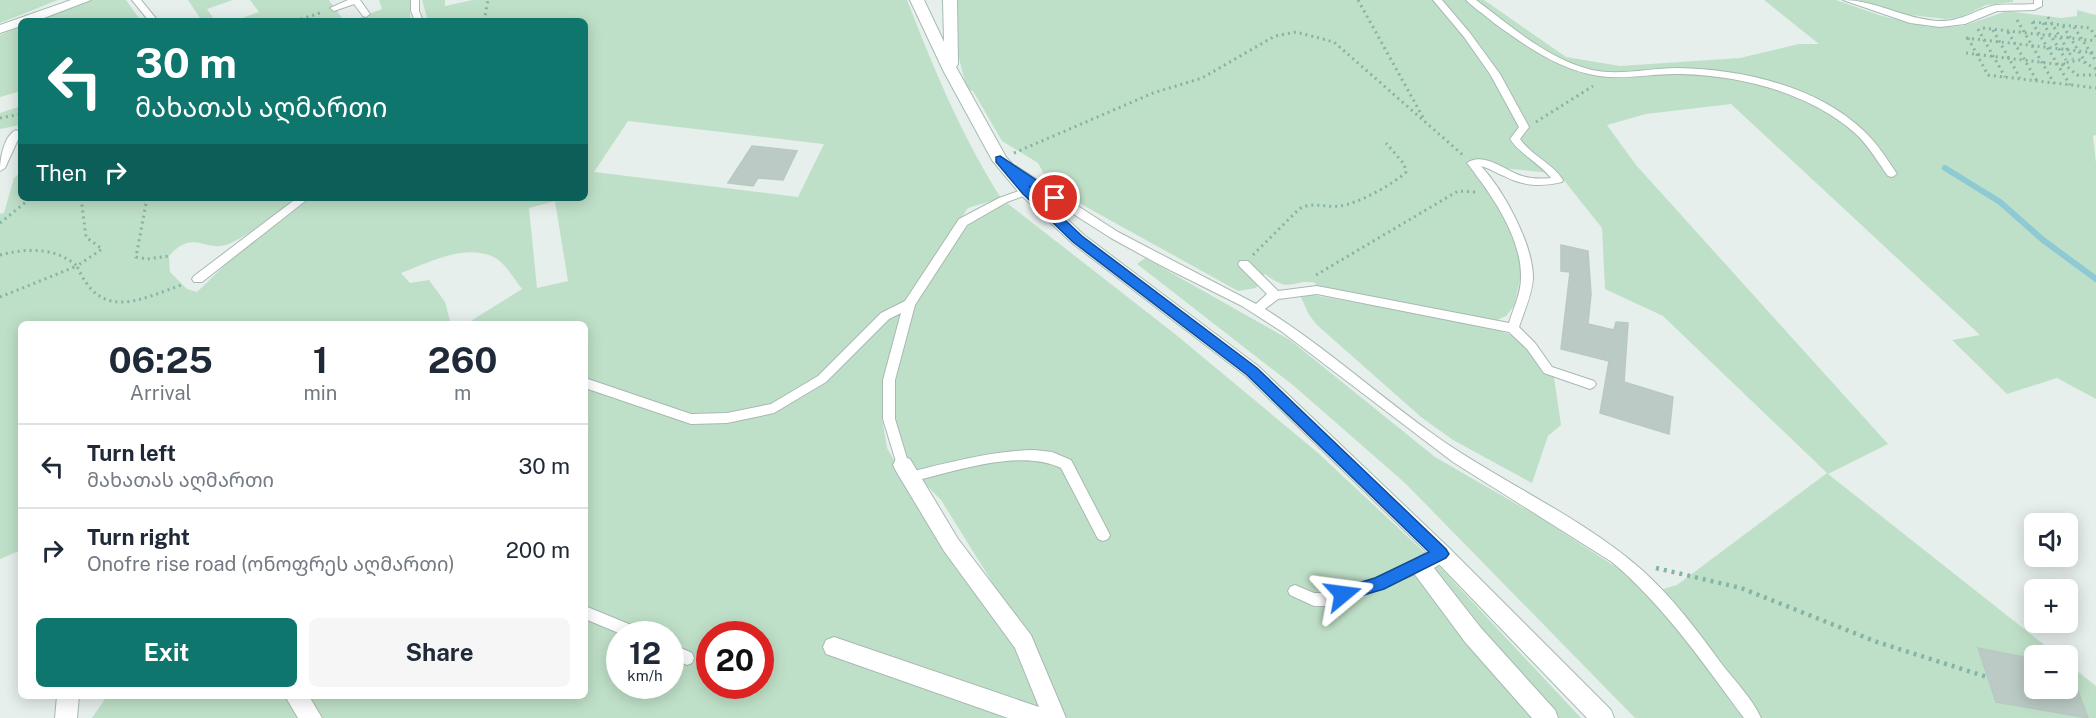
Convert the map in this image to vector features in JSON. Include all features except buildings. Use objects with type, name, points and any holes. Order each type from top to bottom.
[{"type":"main road","points":[[34,18],[84,0]]},
{"type":"main road","points":[[917,0],[951,72],[1000,160],[1027,191],[1078,239],[1252,371],[1441,554],[1603,718]]},
{"type":"main road","points":[[950,0],[951,72]]},
{"type":"main road","points":[[0,30],[18,24]]},
{"type":"main road","points":[[906,471],[951,545],[1023,642],[1055,718]]},
{"type":"main road","points":[[1441,554],[1420,566],[1473,635],[1547,718]]},
{"type":"main road","points":[[834,647],[1039,718]]},
{"type":"main road","points":[[66,718],[69,699]]},
{"type":"lane","points":[[136,0],[151,18]]},
{"type":"lane","points":[[334,8],[355,0],[366,14]]},
{"type":"lane","points":[[414,0],[418,18]]},
{"type":"lane","points":[[1437,0],[1467,35],[1495,74],[1524,127],[1515,139],[1521,148],[1550,166],[1558,180],[1545,183],[1516,178],[1496,166],[1472,163]]},
{"type":"lane","points":[[1470,0],[1527,42],[1563,63],[1589,72],[1609,75],[1681,71],[1746,77],[1778,87],[1819,106],[1858,131],[1892,174]]},
{"type":"lane","points":[[1847,0],[1903,18],[1940,24],[1962,22],[1996,8],[2034,7],[2040,3],[2038,0]]},
{"type":"lane","points":[[0,168],[17,136]]},
{"type":"lane","points":[[1000,160],[1073,211],[1150,256],[1258,310],[1324,354],[1458,458],[1546,511],[1618,559],[1648,586],[1682,626],[1753,718]]},
{"type":"lane","points":[[1472,163],[1481,170],[1498,197],[1520,244],[1527,272],[1527,281],[1513,328]]},
{"type":"lane","points":[[1027,191],[1003,200],[963,222],[909,304],[889,380],[889,419],[906,471],[1005,457],[1039,454],[1058,457],[1066,464],[1103,535]]},
{"type":"lane","points":[[198,279],[300,201]]},
{"type":"lane","points":[[1244,264],[1275,295]]},
{"type":"lane","points":[[1258,310],[1265,301],[1275,295],[1317,290],[1513,328],[1531,346],[1548,370],[1590,384]]},
{"type":"lane","points":[[588,384],[691,419],[727,418],[774,408],[822,379],[885,316],[909,304]]},
{"type":"lane","points":[[1295,591],[1315,600],[1325,599],[1378,584],[1420,566]]},
{"type":"lane","points":[[588,613],[606,621]]},
{"type":"path","points":[[485,18],[488,0]]},
{"type":"path","points":[[1358,0],[1427,124]]},
{"type":"path","points":[[304,18],[334,8]]},
{"type":"path","points":[[2048,17],[2073,59]]},
{"type":"path","points":[[2005,77],[1977,27],[2025,33],[2040,34],[2060,37],[2096,39],[2090,28],[2017,20],[2025,33],[2054,83]]},
{"type":"path","points":[[2032,22],[2070,85]]},
{"type":"path","points":[[2043,23],[2066,60]]},
{"type":"path","points":[[2063,25],[2086,63]]},
{"type":"path","points":[[2073,26],[2096,62]]},
{"type":"path","points":[[1992,29],[2020,79]]},
{"type":"path","points":[[2008,31],[2037,81]]},
{"type":"path","points":[[1000,160],[1036,142],[1153,93],[1202,78],[1275,36],[1296,32],[1334,42],[1472,163]]},
{"type":"path","points":[[1959,37],[2096,53]]},
{"type":"path","points":[[1968,38],[1988,75],[2094,88]]},
{"type":"path","points":[[1966,53],[2063,65],[2074,74],[2082,86]]},
{"type":"path","points":[[2066,60],[2073,59],[2096,69]]},
{"type":"path","points":[[2063,65],[2066,60]]},
{"type":"path","points":[[2074,74],[2096,77]]},
{"type":"path","points":[[1524,127],[1539,122],[1609,75]]},
{"type":"path","points":[[2085,77],[2094,88]]},
{"type":"path","points":[[0,118],[18,115]]},
{"type":"path","points":[[1244,264],[1299,209],[1308,204],[1341,206],[1396,182],[1406,172],[1404,164],[1386,143]]},
{"type":"path","points":[[1306,290],[1310,281],[1318,274],[1458,191],[1498,197]]},
{"type":"path","points":[[0,223],[27,201]]},
{"type":"path","points":[[0,297],[77,267],[102,249],[86,237],[81,201]]},
{"type":"path","points":[[146,201],[135,251],[136,257],[147,259],[169,256]]},
{"type":"path","points":[[0,255],[37,250],[69,257],[77,267],[82,284],[104,301],[131,303],[198,279]]},
{"type":"path","points":[[1652,567],[1741,588],[1877,642],[1987,677]]},
{"type":"green space","points":[[0,0],[58,0],[0,23]]},
{"type":"green space","points":[[92,0],[126,0],[139,18],[42,18]]},
{"type":"green space","points":[[188,0],[233,0],[207,9],[213,18],[200,18]]},
{"type":"green space","points":[[250,0],[329,0],[342,18],[242,18],[259,12]]},
{"type":"green space","points":[[379,0],[410,0],[410,18],[360,18],[382,9]]},
{"type":"green space","points":[[422,0],[445,0],[445,6],[473,0],[907,0],[961,126],[1001,198],[968,208],[923,273],[904,309],[884,382],[882,418],[887,448],[932,526],[1007,606],[941,500],[906,464],[892,420],[892,379],[913,304],[948,250],[977,215],[1007,203],[1175,334],[1317,452],[1439,566],[1581,718],[92,718],[105,699],[298,699],[306,710],[310,699],[588,699],[588,321],[471,321],[522,289],[497,259],[486,254],[474,252],[449,255],[401,273],[410,283],[429,280],[445,302],[450,321],[18,321],[18,551],[0,559],[0,214],[4,213],[14,178],[18,175],[18,201],[292,201],[240,239],[222,246],[186,243],[169,256],[170,272],[187,289],[197,292],[227,263],[307,201],[555,201],[588,201],[588,18],[427,18]],"holes":[[[628,121],[824,144],[798,197],[594,172]],[[555,201],[568,281],[537,288],[529,208]]]},
{"type":"green space","points":[[952,0],[1484,0],[1566,57],[1620,66],[1740,58],[1799,44],[1819,44],[1764,0],[1836,0],[1882,16],[1930,27],[1963,26],[2007,11],[2061,18],[2077,16],[2077,10],[2096,15],[2096,135],[2093,136],[2096,163],[2096,399],[2057,378],[2007,394],[1952,340],[1980,335],[1731,104],[1646,114],[1607,125],[1636,165],[1888,444],[1828,474],[2024,629],[2024,633],[2029,633],[2044,645],[2024,645],[2024,699],[2078,699],[2078,672],[2096,686],[2096,718],[1635,718],[1405,483],[1294,386],[1137,264],[1145,258],[1290,340],[1435,457],[1539,517],[1616,567],[1646,594],[1677,585],[1827,473],[1663,316],[1605,289],[1602,228],[1559,174],[1492,167],[1475,170],[1499,204],[1523,266],[1514,306],[1506,316],[1497,320],[1316,287],[1315,283],[1286,285],[1265,274],[1257,279],[1259,283],[1256,288],[1238,291],[1070,198],[1045,176],[1038,163],[1002,141],[973,91],[967,90],[955,42]]},
{"type":"green space","points":[[1858,0],[2013,0],[2013,2],[1986,5],[1959,18],[1945,19],[1903,14]]},
{"type":"green space","points":[[18,27],[18,92],[0,97],[0,35]]},
{"type":"green space","points":[[18,107],[18,126],[0,129],[0,113]]},
{"type":"green space","points":[[1307,294],[1478,324],[1512,335],[1528,351],[1544,374],[1554,377],[1561,425],[1548,436],[1532,483],[1453,440],[1421,417],[1317,325],[1309,315],[1300,295]]},
{"type":"waterway","points":[[1945,168],[2000,202],[2043,240],[2096,279]]},
{"type":"route","points":[[1055,198],[1000,160],[1027,191],[1078,239],[1252,371],[1441,554],[1420,566],[1378,584],[1343,594]]}]
